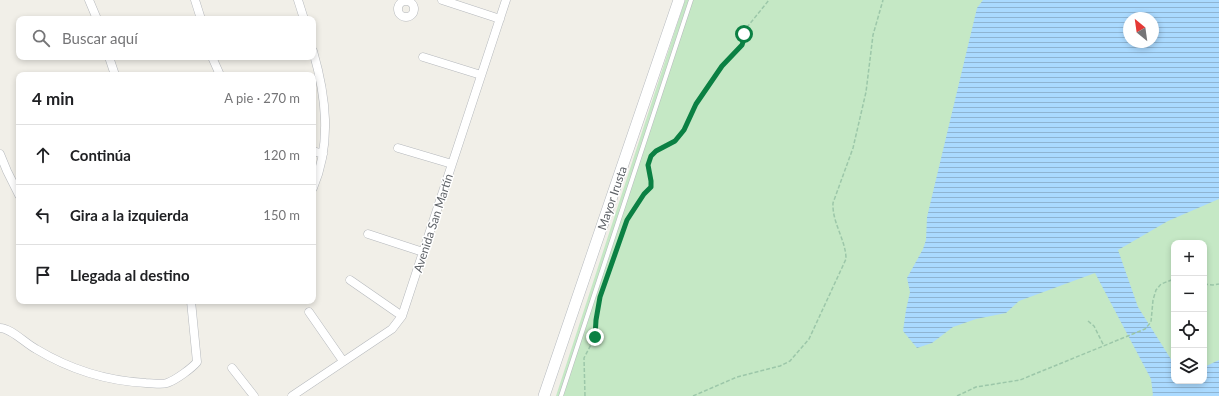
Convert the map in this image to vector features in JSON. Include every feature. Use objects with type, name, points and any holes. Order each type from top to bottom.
[{"type":"main road","name":"Mayor Irusta","points":[[544,396],[680,0]]},
{"type":"street","points":[[89,0],[96,16]]},
{"type":"street","points":[[194,0],[199,16]]},
{"type":"street","points":[[298,0],[303,16]]},
{"type":"street","points":[[442,0],[500,20]]},
{"type":"street","name":"Avenida San Martín","points":[[292,396],[392,329],[402,316],[506,0]]},
{"type":"street","points":[[423,56],[481,76]]},
{"type":"street","points":[[110,60],[114,72]]},
{"type":"street","points":[[213,60],[219,72]]},
{"type":"street","points":[[315,60],[322,89],[326,117],[323,154],[316,179]]},
{"type":"street","points":[[398,148],[452,164]]},
{"type":"street","points":[[316,152],[323,154]]},
{"type":"street","points":[[0,154],[16,189]]},
{"type":"street","points":[[368,234],[423,252]]},
{"type":"street","points":[[350,280],[402,316]]},
{"type":"street","points":[[0,326],[6,328],[36,350],[81,371],[133,382],[162,383],[171,381],[194,366],[197,362],[191,304]]},
{"type":"street","points":[[309,312],[343,361]]},
{"type":"street","points":[[232,368],[254,396]]},
{"type":"lane","points":[[561,396],[691,0]]},
{"type":"path","points":[[621,235],[627,220],[644,194],[651,187],[648,165],[651,156],[656,151],[675,141],[684,130],[696,104],[722,66],[742,45],[744,34],[748,26],[769,0]]},
{"type":"path","points":[[694,396],[737,377],[780,366],[790,361],[809,339],[846,259],[846,250],[833,213],[833,204],[853,148],[866,92],[874,36],[883,0]]},
{"type":"path","points":[[957,396],[976,387],[1020,380],[1145,329],[1151,322],[1153,300],[1156,290],[1161,284],[1171,280]]},
{"type":"path","points":[[1207,284],[1219,284]]},
{"type":"path","points":[[585,396],[584,358],[595,337],[600,297]]},
{"type":"path","points":[[1088,320],[1094,326],[1104,346]]},
{"type":"green space","points":[[685,0],[1219,0],[1219,396],[556,396]]},
{"type":"water","points":[[983,0],[1219,0],[1219,199],[1168,221],[1118,250],[1138,307],[1171,359],[1171,384],[1207,384],[1207,366],[1219,360],[1219,396],[1152,396],[1151,379],[1095,273],[1019,301],[1006,313],[976,319],[953,327],[932,343],[917,348],[903,331],[910,292],[907,278],[923,249],[926,240],[927,217],[977,8]]},
{"type":"route","points":[[595,337],[600,297],[627,220],[644,194],[651,187],[651,176],[648,165],[649,160],[656,151],[675,141],[684,130],[693,108],[712,80],[722,66],[742,45],[744,34]]}]
